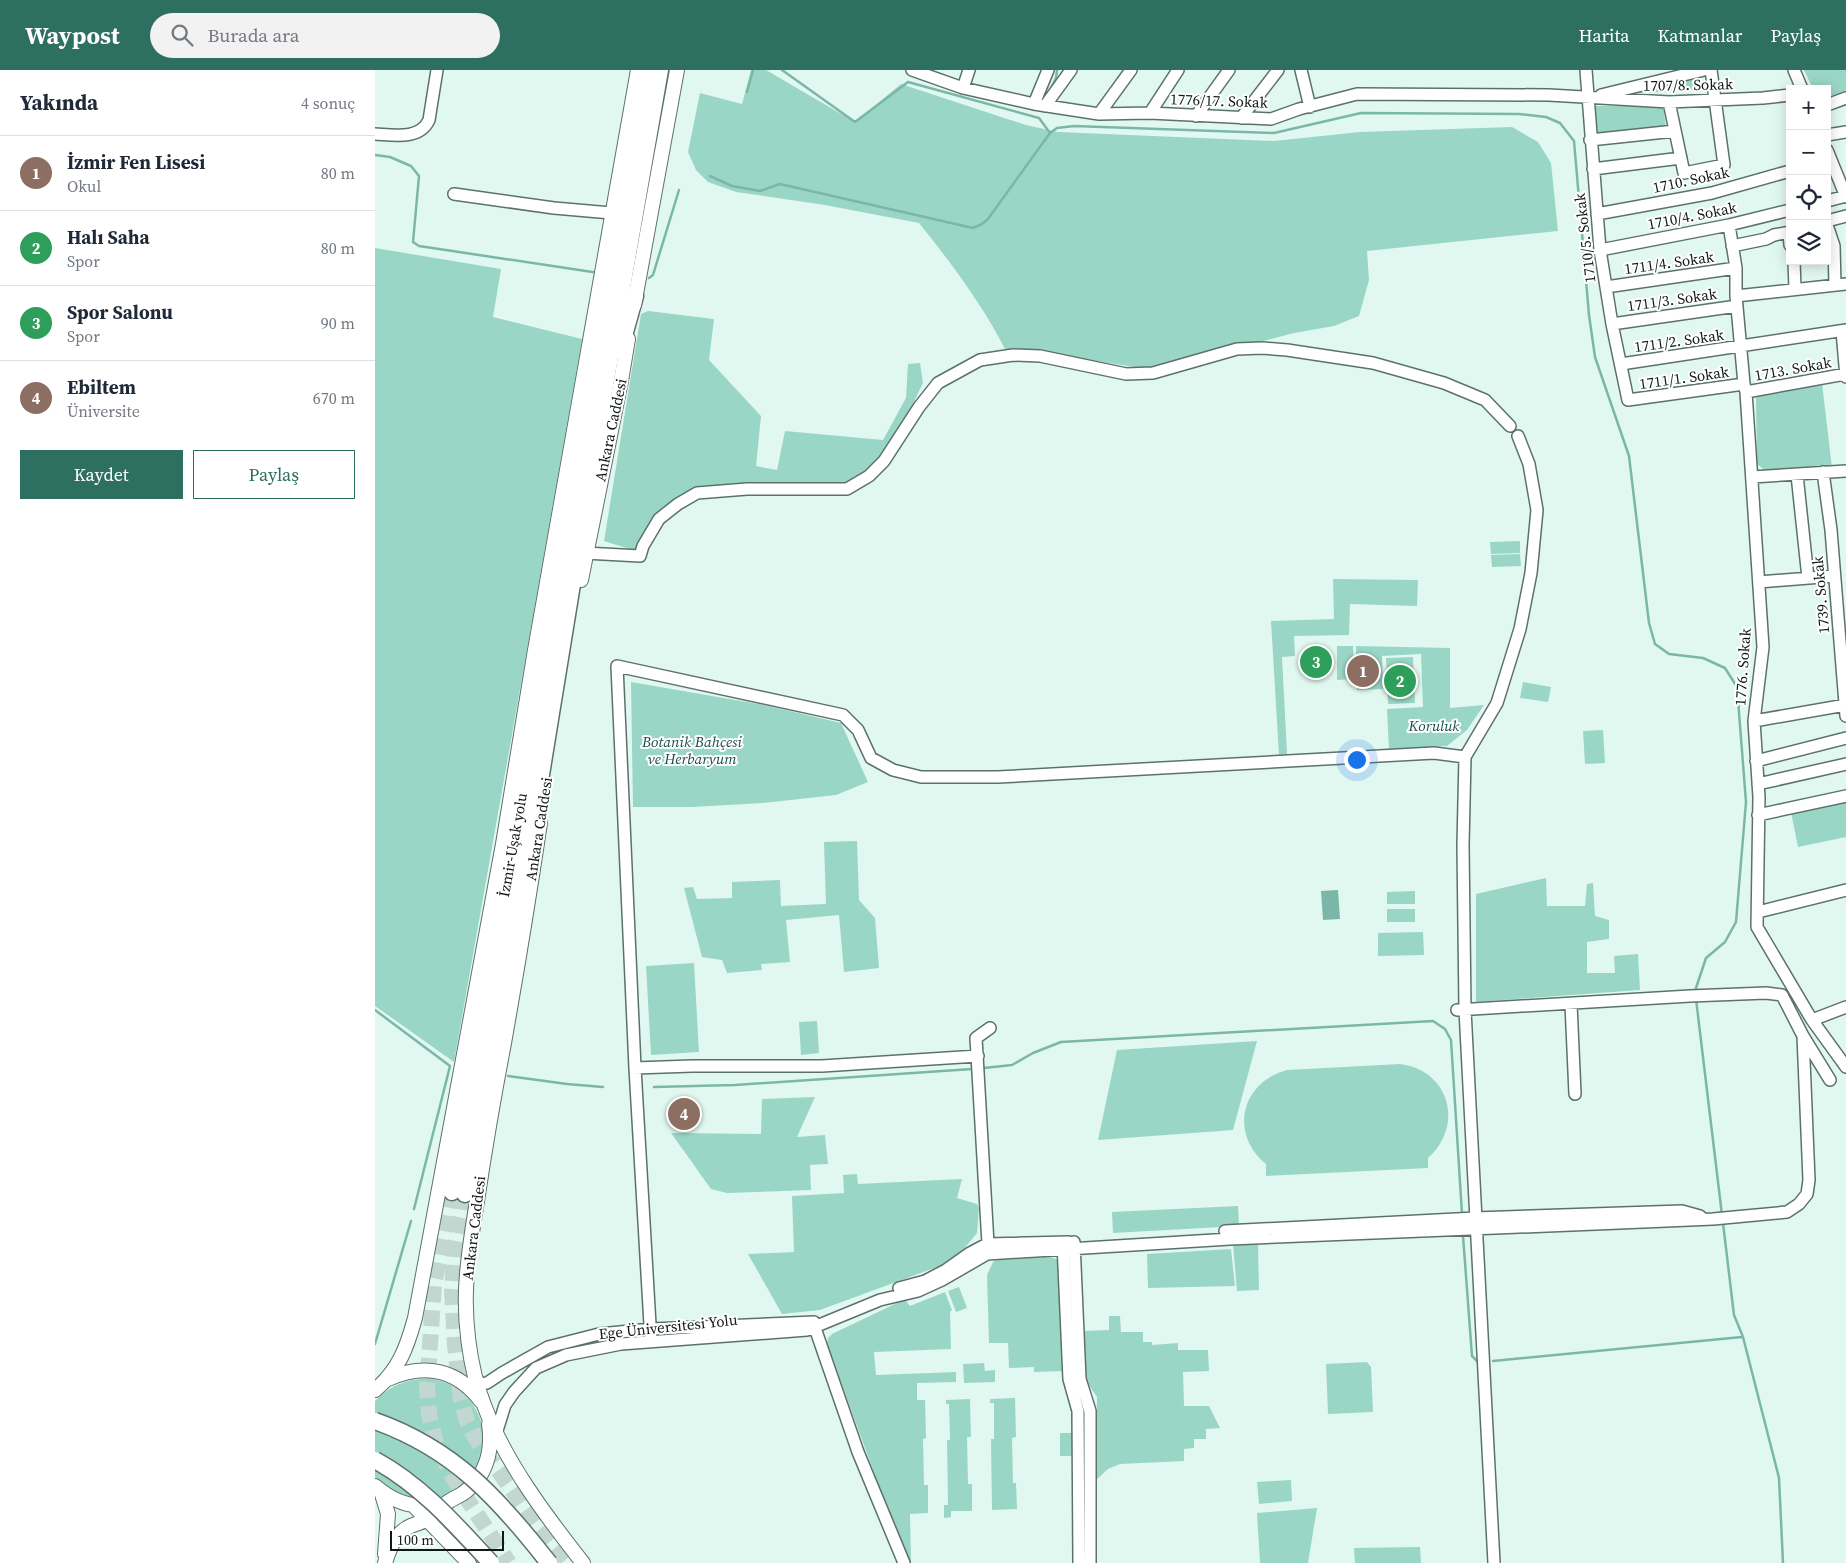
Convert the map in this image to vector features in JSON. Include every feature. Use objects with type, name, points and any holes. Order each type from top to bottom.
[{"type":"highway","name":"Ankara Caddesi","points":[[573,498],[648,70]]},
{"type":"highway","name":"Ankara Caddesi","points":[[459,1193],[538,793],[595,437],[660,70]]},
{"type":"highway","points":[[595,437],[635,296]]},
{"type":"highway","points":[[573,431],[573,498]]},
{"type":"highway","name":"İzmir-Uşak yolu","points":[[459,1193],[525,778],[573,498]]},
{"type":"highway","points":[[503,844],[525,778]]},
{"type":"highway","points":[[538,793],[539,835]]},
{"type":"highway","points":[[375,1422],[417,1439],[441,1453],[467,1472],[497,1501],[549,1563]]},
{"type":"highway","points":[[375,1460],[426,1496],[491,1563]]},
{"type":"main road","points":[[375,1390],[407,1347],[415,1318],[503,844],[533,658],[638,70]]},
{"type":"main road","name":"Ankara Caddesi","points":[[583,1563],[530,1492],[472,1385],[467,1319],[467,1275],[483,1159],[512,999],[585,553],[621,381],[677,70]]},
{"type":"main road","points":[[381,1381],[412,1370],[431,1370],[450,1375],[472,1385]]},
{"type":"main road","points":[[385,1563],[390,1548],[398,1535],[427,1519],[448,1502],[462,1494],[475,1482],[484,1468],[489,1453],[490,1429],[484,1405]]},
{"type":"main road","points":[[378,1489],[393,1499],[414,1506],[431,1506],[448,1502]]},
{"type":"main road","points":[[378,1489],[389,1514],[381,1536],[385,1563]]},
{"type":"main road","points":[[414,1506],[469,1563]]},
{"type":"street","points":[[375,134],[413,134],[426,126],[429,120],[437,70]]},
{"type":"street","name":"1776/17. Sokak","points":[[912,70],[963,88],[1039,105],[1099,114],[1150,112],[1271,119],[1310,106],[1357,94],[1549,95],[1587,98]]},
{"type":"street","points":[[963,88],[969,70]]},
{"type":"street","points":[[1039,105],[1048,70]]},
{"type":"street","points":[[1039,105],[1071,70]]},
{"type":"street","points":[[1099,114],[1131,70]]},
{"type":"street","points":[[1150,112],[1178,70]]},
{"type":"street","points":[[1196,116],[1229,70]]},
{"type":"street","points":[[1241,118],[1278,70]]},
{"type":"street","points":[[1301,70],[1310,106]]},
{"type":"street","name":"1710/5. Sokak","points":[[1585,70],[1600,250],[1612,324],[1628,400]]},
{"type":"street","points":[[1587,98],[1704,70]]},
{"type":"street","points":[[1669,102],[1684,174],[1724,165],[1711,70]]},
{"type":"street","points":[[1794,70],[1800,85]]},
{"type":"street","name":"1707/8. Sokak","points":[[1587,98],[1669,102],[1786,95]]},
{"type":"street","points":[[1831,104],[1846,98]]},
{"type":"street","points":[[1590,140],[1675,131]]},
{"type":"street","points":[[1831,135],[1846,132]]},
{"type":"street","points":[[1593,169],[1681,158]]},
{"type":"street","points":[[1831,160],[1843,180],[1846,197],[1831,200]]},
{"type":"street","name":"1710. Sokak","points":[[1597,214],[1711,193],[1786,172]]},
{"type":"street","points":[[454,194],[554,208],[611,213]]},
{"type":"street","name":"1710/4. Sokak","points":[[1600,250],[1729,225],[1786,211]]},
{"type":"street","points":[[1831,222],[1846,216]]},
{"type":"street","name":"1776. Sokak","points":[[1729,225],[1736,268],[1736,301],[1745,388],[1763,648],[1754,720],[1758,784],[1757,926],[1812,1020],[1843,1063],[1846,1076]]},
{"type":"street","points":[[1733,246],[1786,233]]},
{"type":"street","points":[[1831,236],[1840,258],[1841,285]]},
{"type":"street","points":[[1794,265],[1795,289]]},
{"type":"street","name":"1711/4. Sokak","points":[[1606,287],[1736,268]]},
{"type":"street","name":"1711/3. Sokak","points":[[1612,324],[1795,289],[1841,285]]},
{"type":"street","points":[[1844,330],[1846,376]]},
{"type":"street","name":"1711/2. Sokak","points":[[1621,364],[1844,330]]},
{"type":"street","points":[[585,553],[640,556],[643,546],[659,519],[678,504],[697,493],[765,489],[847,489],[869,476],[884,461],[919,407],[939,383],[979,360],[1005,356],[1040,356],[1126,374],[1153,373],[1237,349],[1287,350],[1373,363],[1444,383],[1485,400],[1510,426]]},
{"type":"street","name":"1713. Sokak","points":[[1745,388],[1846,376]]},
{"type":"street","name":"1711/1. Sokak","points":[[1628,400],[1745,388]]},
{"type":"street","points":[[1494,1563],[1461,1010],[1463,845],[1465,758],[1497,702],[1520,629],[1531,573],[1537,510],[1529,464],[1518,436]]},
{"type":"street","points":[[1751,477],[1846,471]]},
{"type":"street","name":"1739. Sokak","points":[[1823,472],[1831,530],[1846,709]]},
{"type":"street","points":[[1797,475],[1808,578]]},
{"type":"street","points":[[1759,582],[1834,576]]},
{"type":"street","points":[[651,1342],[635,1068],[617,666],[843,715],[858,730],[871,758],[893,770],[921,777],[990,777],[1434,753],[1465,758]]},
{"type":"street","points":[[1754,720],[1846,709]]},
{"type":"street","points":[[1756,761],[1846,738]]},
{"type":"street","points":[[1758,784],[1846,764]]},
{"type":"street","points":[[1758,814],[1846,796]]},
{"type":"street","points":[[1758,912],[1846,890]]},
{"type":"street","points":[[1461,1010],[1694,996],[1766,993],[1782,995],[1803,1036],[1830,1080]]},
{"type":"street","points":[[1571,1004],[1575,1094]]},
{"type":"street","points":[[1812,1020],[1846,1007]]},
{"type":"street","points":[[988,1248],[976,1038],[990,1028]]},
{"type":"street","points":[[904,1563],[858,1452],[814,1325],[873,1296],[925,1281],[970,1253],[988,1248],[1069,1246],[1246,1234],[1631,1217],[1682,1212],[1718,1218],[1787,1212],[1799,1204],[1807,1194],[1809,1180],[1803,1036]]},
{"type":"street","points":[[635,1068],[821,1066],[978,1056]]},
{"type":"street","points":[[1069,1246],[1069,1379],[1078,1411],[1084,1551],[1090,1563]]},
{"type":"street","name":"Ege Üniversitesi Yolu","points":[[472,1385],[487,1383],[548,1347],[599,1334],[651,1329],[814,1325]]},
{"type":"street","name":"Ege Üniversitesi Yolu","points":[[489,1453],[505,1405],[514,1392],[536,1368],[566,1355],[621,1344],[807,1330],[814,1325]]},
{"type":"street","points":[[1079,1563],[1084,1551]]},
{"type":"green space","points":[[751,70],[766,70],[855,122],[901,84],[1026,125],[1058,132],[1274,141],[1360,132],[1512,127],[1538,142],[1551,163],[1558,231],[1367,251],[1369,280],[1359,316],[1334,326],[1294,333],[1153,370],[1034,351],[1006,351],[966,285],[919,223],[825,205],[736,192],[708,182],[696,170],[688,152],[700,93],[742,104]]},
{"type":"green space","points":[[1804,70],[1846,70],[1846,91],[1831,97],[1831,85],[1811,85]]},
{"type":"green space","points":[[1697,77],[1699,89],[1633,94]]},
{"type":"green space","points":[[1593,106],[1663,106],[1666,127],[1594,137]]},
{"type":"green space","points":[[375,248],[501,269],[493,317],[582,339],[454,1062],[375,1006]]},
{"type":"green space","points":[[648,311],[714,319],[709,360],[761,416],[756,466],[777,470],[785,431],[883,440],[906,398],[908,364],[920,363],[923,383],[898,432],[883,453],[863,474],[846,484],[776,483],[695,487],[662,509],[651,519],[636,551],[604,541],[641,314]]},
{"type":"green space","points":[[1822,383],[1832,468],[1767,472],[1757,464],[1756,397]]},
{"type":"green space","points":[[1520,541],[1520,553],[1491,554],[1490,542]]},
{"type":"green space","points":[[1520,554],[1521,566],[1492,567],[1491,555]]},
{"type":"green space","points":[[1333,579],[1418,580],[1417,606],[1350,604],[1349,635],[1294,636],[1295,656],[1282,657],[1287,754],[1279,755],[1271,621],[1334,619]]},
{"type":"green space","points":[[1337,646],[1353,646],[1354,679],[1337,680]]},
{"type":"green space","name":"Koruluk","points":[[1356,646],[1450,648],[1450,708],[1484,705],[1467,730],[1447,746],[1389,749],[1387,709],[1423,707],[1421,654],[1382,656],[1383,689],[1357,690]]},
{"type":"green space","points":[[1413,657],[1415,703],[1388,704],[1386,658]]},
{"type":"green space","name":"Botanik Bahçesi ve Herbaryum","points":[[631,682],[764,705],[841,723],[868,782],[836,795],[763,803],[692,807],[633,807]]},
{"type":"green space","points":[[1523,682],[1551,687],[1548,702],[1520,698]]},
{"type":"green space","points":[[1603,730],[1605,763],[1585,764],[1583,731]]},
{"type":"green space","points":[[1846,801],[1846,837],[1798,847],[1791,812]]},
{"type":"green space","points":[[857,841],[859,900],[875,918],[879,968],[844,972],[839,915],[786,920],[790,962],[761,964],[762,970],[727,973],[722,960],[702,957],[684,888],[693,887],[697,899],[732,898],[732,882],[780,880],[781,906],[826,904],[824,842]]},
{"type":"green space","points":[[1546,878],[1547,906],[1585,906],[1587,884],[1593,883],[1595,916],[1609,920],[1609,939],[1587,942],[1587,973],[1615,973],[1614,956],[1638,954],[1640,990],[1476,1002],[1476,894]]},
{"type":"green space","points":[[1415,891],[1415,904],[1387,904],[1387,892]]},
{"type":"green space","points":[[1387,909],[1415,909],[1415,922],[1387,922]]},
{"type":"green space","points":[[1423,932],[1424,955],[1378,956],[1378,933]]},
{"type":"green space","points":[[694,963],[699,1052],[651,1055],[646,966]]},
{"type":"green space","points":[[817,1021],[819,1053],[801,1055],[799,1022]]},
{"type":"green space","points":[[1257,1041],[1233,1130],[1098,1140],[1117,1050]]},
{"type":"green space","points":[[1400,1064],[1417,1068],[1430,1077],[1440,1088],[1446,1101],[1448,1115],[1446,1130],[1439,1145],[1428,1158],[1428,1168],[1266,1176],[1266,1164],[1254,1152],[1247,1138],[1244,1124],[1245,1110],[1250,1097],[1259,1086],[1271,1076],[1287,1070]]},
{"type":"green space","points":[[815,1097],[797,1137],[825,1135],[828,1164],[810,1165],[811,1190],[727,1193],[711,1189],[671,1133],[761,1134],[762,1099]]},
{"type":"green space","points":[[857,1174],[858,1184],[962,1179],[957,1198],[977,1204],[979,1208],[977,1233],[963,1250],[952,1259],[937,1267],[820,1310],[782,1314],[748,1254],[794,1252],[792,1196],[844,1193],[843,1175]]},
{"type":"green space","points":[[1238,1206],[1239,1226],[1113,1233],[1112,1212]]},
{"type":"green space","points":[[1258,1243],[1259,1290],[1237,1291],[1233,1244]]},
{"type":"green space","points":[[1231,1249],[1235,1286],[1148,1288],[1147,1254]]},
{"type":"green space","points":[[1048,1257],[1059,1261],[1064,1371],[1034,1372],[1034,1367],[1009,1368],[1008,1343],[989,1343],[987,1275],[993,1262],[997,1260]]},
{"type":"green space","points":[[959,1287],[967,1308],[956,1312],[948,1291]]},
{"type":"green space","points":[[945,1292],[952,1310],[950,1312],[951,1349],[874,1352],[876,1375],[956,1372],[956,1382],[917,1383],[917,1400],[925,1400],[926,1438],[923,1439],[924,1485],[928,1485],[928,1513],[910,1514],[911,1563],[907,1563],[827,1344],[828,1338],[832,1334],[901,1301],[906,1301],[910,1306]]},
{"type":"green space","points":[[1109,1316],[1120,1316],[1121,1332],[1143,1332],[1143,1342],[1152,1342],[1152,1345],[1178,1343],[1178,1350],[1208,1350],[1209,1371],[1183,1372],[1184,1406],[1209,1406],[1220,1428],[1206,1429],[1206,1439],[1194,1439],[1194,1448],[1184,1449],[1184,1461],[1120,1464],[1108,1469],[1096,1480],[1097,1397],[1084,1378],[1084,1331],[1109,1330]]},
{"type":"green space","points":[[1367,1362],[1371,1367],[1373,1412],[1328,1414],[1326,1364]]},
{"type":"green space","points":[[984,1363],[985,1371],[995,1370],[995,1382],[964,1383],[963,1364]]},
{"type":"green space","points":[[429,1378],[451,1385],[469,1399],[482,1423],[483,1444],[478,1464],[466,1481],[450,1493],[431,1500],[410,1499],[389,1490],[375,1477],[375,1401],[399,1384]]},
{"type":"green space","points":[[1015,1398],[1016,1437],[1012,1438],[1013,1483],[1016,1483],[1017,1509],[992,1510],[991,1439],[994,1439],[994,1403],[990,1403],[990,1399]]},
{"type":"green space","points":[[970,1399],[971,1437],[967,1437],[968,1484],[972,1484],[972,1511],[951,1511],[951,1517],[944,1518],[944,1505],[948,1505],[947,1440],[950,1440],[949,1404],[946,1404],[946,1400]]},
{"type":"green space","points":[[1060,1433],[1072,1433],[1073,1456],[1060,1456]]},
{"type":"green space","points":[[1291,1480],[1292,1501],[1259,1504],[1257,1482]]},
{"type":"green space","points":[[1317,1508],[1308,1563],[1260,1563],[1257,1513]]},
{"type":"green space","points":[[1420,1547],[1421,1563],[1355,1563],[1354,1548]]},
{"type":"shaded area","points":[[1338,890],[1340,919],[1323,920],[1321,891]]},
{"type":"waterway","points":[[747,92],[753,70]]},
{"type":"waterway","points":[[782,70],[855,122],[908,82],[1039,118],[1050,133]]},
{"type":"waterway","points":[[1050,90],[1056,78],[1057,70]]},
{"type":"waterway","points":[[710,176],[732,186],[760,191],[780,184],[973,228],[988,219],[1050,133],[1057,128],[1074,126],[1274,133],[1361,113],[1519,114],[1546,117],[1560,123],[1574,141],[1589,315],[1595,357],[1629,456],[1649,623],[1655,644],[1669,654],[1703,658],[1725,668],[1737,687],[1746,802],[1736,922],[1725,942],[1706,958],[1695,991]]},
{"type":"waterway","points":[[375,155],[390,157],[411,166],[419,176],[413,242],[419,246],[599,273]]},
{"type":"waterway","points":[[649,278],[653,275],[679,190]]},
{"type":"waterway","points":[[1696,999],[1722,1215]]},
{"type":"waterway","points":[[375,1010],[450,1066],[414,1209]]},
{"type":"waterway","points":[[984,1068],[1012,1065],[1033,1053],[1061,1042],[1433,1021],[1445,1029],[1451,1040],[1462,1214]]},
{"type":"waterway","points":[[654,1087],[735,1085],[972,1069]]},
{"type":"waterway","points":[[508,1076],[603,1087]]},
{"type":"waterway","points":[[375,1344],[411,1221]]},
{"type":"waterway","points":[[1723,1223],[1734,1315],[1743,1337],[1779,1478],[1783,1563]]},
{"type":"waterway","points":[[1463,1236],[1472,1356],[1477,1361]]},
{"type":"waterway","points":[[1493,1361],[1742,1337]]},
{"type":"tunnel","points":[[452,1192],[434,1285],[427,1389],[429,1414],[436,1443],[452,1476],[509,1563]]},
{"type":"tunnel","points":[[465,1194],[455,1242],[452,1290],[455,1346],[461,1400],[467,1421],[476,1439],[536,1524],[568,1563]]},
{"type":"place","name":"Spor Salonu","points":[[1316,662]]},
{"type":"place","name":"İzmir Fen Lisesi","points":[[1363,671]]},
{"type":"place","name":"Halı Saha","points":[[1400,681]]},
{"type":"place","name":"Ebiltem","points":[[684,1114]]}]
